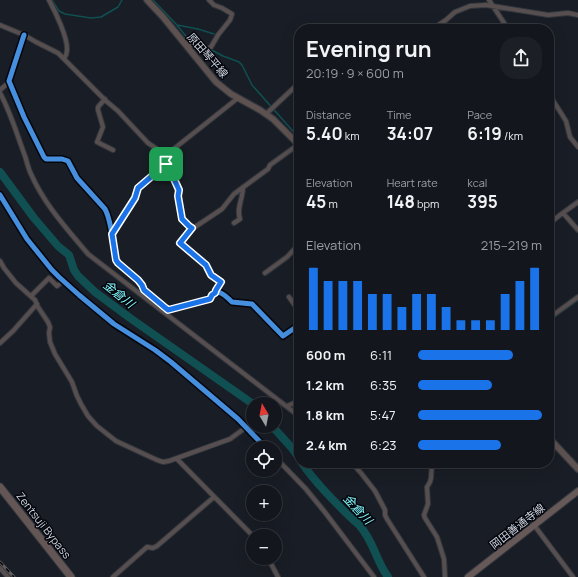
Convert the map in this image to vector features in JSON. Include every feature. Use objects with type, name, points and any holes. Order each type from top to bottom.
[{"type":"highway","name":"Zentsuji Bypass","points":[[0,488],[71,577]]},
{"type":"main road","name":"原田琴平線","points":[[147,0],[163,17],[216,82],[231,94],[273,119],[294,140]]},
{"type":"main road","points":[[554,443],[578,469]]},
{"type":"main road","name":"岡田善通寺線","points":[[468,577],[578,491]]},
{"type":"street","points":[[49,0],[67,44],[67,51],[64,59]]},
{"type":"street","points":[[184,43],[208,48],[230,20],[232,14],[214,5],[209,0]]},
{"type":"street","points":[[489,0],[505,24]]},
{"type":"street","points":[[440,24],[455,12],[470,6],[494,6],[548,16],[568,13],[578,15]]},
{"type":"street","points":[[0,25],[24,35],[58,53],[148,142],[166,156]]},
{"type":"street","points":[[24,35],[9,81],[0,92],[8,109],[35,183],[71,234],[88,254],[168,310],[210,299],[221,282],[211,275],[206,265],[180,243],[192,228],[222,209],[234,194],[242,187],[294,148]]},
{"type":"street","points":[[9,81],[24,117],[44,157],[46,159],[68,160],[77,178],[105,209],[108,214],[116,260],[138,280],[142,285],[142,292]]},
{"type":"street","points":[[266,114],[294,88]]},
{"type":"street","points":[[166,156],[238,98]]},
{"type":"street","points":[[105,99],[98,107],[103,128],[97,142],[113,150]]},
{"type":"street","points":[[554,102],[566,121],[570,137],[578,147]]},
{"type":"street","points":[[166,156],[166,164],[179,190],[178,196],[182,219],[192,228]]},
{"type":"street","points":[[112,234],[135,198],[138,188],[166,164]]},
{"type":"street","points":[[234,222],[240,219],[238,212],[243,192],[242,187]]},
{"type":"street","points":[[0,195],[27,239],[63,281],[114,324],[155,350],[170,362],[238,419],[259,441]]},
{"type":"street","points":[[554,220],[578,202]]},
{"type":"street","points":[[563,213],[578,230]]},
{"type":"street","points":[[265,273],[288,257],[294,250]]},
{"type":"street","points":[[0,261],[16,283],[37,304],[48,322],[50,327],[50,342],[55,354],[72,382],[81,404],[97,426],[116,441],[162,462],[177,459],[230,439],[245,428]]},
{"type":"street","points":[[30,296],[49,278],[57,286],[63,281]]},
{"type":"street","points":[[142,292],[294,412]]},
{"type":"street","points":[[215,293],[226,296],[232,302],[252,304],[283,336],[294,328]]},
{"type":"street","points":[[290,297],[294,303]]},
{"type":"street","points":[[554,314],[578,297]]},
{"type":"street","points":[[0,343],[37,304]]},
{"type":"street","points":[[287,406],[294,403]]},
{"type":"street","points":[[177,459],[246,529]]},
{"type":"street","points":[[282,464],[305,488],[324,511],[374,577]]},
{"type":"street","points":[[357,468],[375,491],[385,510],[387,519],[424,577]]},
{"type":"street","points":[[432,468],[431,478],[427,487],[428,504],[424,515],[437,537],[444,559],[445,577]]},
{"type":"street","points":[[114,577],[147,546],[153,548],[157,546],[214,497]]},
{"type":"street","points":[[534,525],[573,577]]},
{"type":"street","points":[[272,565],[278,577]]},
{"type":"street","points":[[0,568],[8,577]]},
{"type":"waterway","points":[[52,0],[59,11],[65,14],[91,18],[101,17],[118,7],[122,0]]},
{"type":"waterway","points":[[153,0],[189,40],[239,62],[252,85],[294,132]]},
{"type":"waterway","points":[[177,25],[214,34]]},
{"type":"waterway","name":"金倉川","points":[[0,172],[34,218],[58,246],[69,255],[74,270],[78,276],[95,292],[246,399]]},
{"type":"waterway","points":[[554,318],[578,300]]},
{"type":"waterway","name":"金倉川","points":[[278,433],[294,451]]},
{"type":"waterway","name":"金倉川","points":[[306,468],[323,490],[365,532],[388,577]]},
{"type":"railway","points":[[0,562],[14,577]]},
{"type":"cycle path","points":[[24,35],[9,81],[24,117],[44,157],[46,159],[62,159],[68,161],[77,178],[105,209],[109,220],[116,260],[118,263],[138,280],[144,290],[168,310],[210,299],[212,295],[218,292],[232,302],[252,304],[283,336],[294,328]]},
{"type":"cycle path","points":[[0,195],[27,239],[59,277],[114,324],[171,362],[238,419],[259,441]]},
{"type":"route","points":[[166,164],[179,190],[178,196],[182,219],[192,228],[180,243],[206,265],[209,273],[221,282],[210,299],[168,310],[144,290],[138,280],[118,263],[116,260],[112,234],[135,198],[138,188],[166,164]]}]
